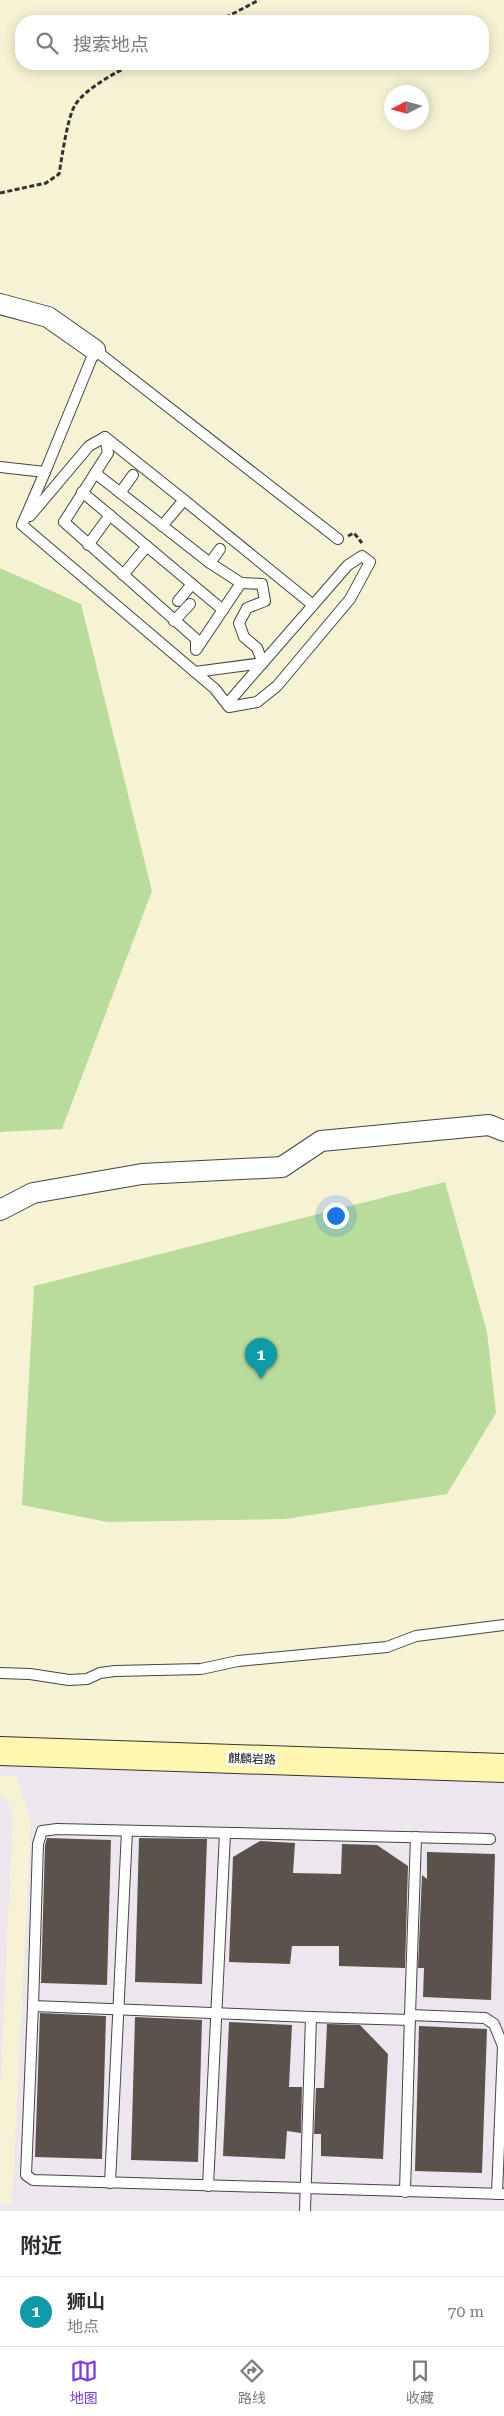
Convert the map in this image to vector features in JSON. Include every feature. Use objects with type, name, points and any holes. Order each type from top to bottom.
[{"type":"main road","name":"麒麟岩路","points":[[0,1751],[504,1768]]},
{"type":"street","points":[[0,304],[48,317],[95,350]]},
{"type":"street","points":[[0,1210],[33,1193],[142,1174],[282,1167],[321,1141],[489,1125],[504,1130]]},
{"type":"lane","points":[[22,525],[46,472],[95,350],[338,539]]},
{"type":"lane","points":[[22,525],[88,446],[105,437]]},
{"type":"lane","points":[[105,437],[108,453],[64,522],[196,639],[196,650],[241,583]]},
{"type":"lane","points":[[105,437],[313,605]]},
{"type":"lane","points":[[0,467],[46,472]]},
{"type":"lane","points":[[95,473],[210,563],[241,583],[262,584],[265,601],[247,608],[239,623],[244,637],[258,648],[263,663]]},
{"type":"lane","points":[[120,493],[132,474]]},
{"type":"lane","points":[[82,492],[223,610]]},
{"type":"lane","points":[[162,526],[184,500]]},
{"type":"lane","points":[[88,544],[110,515]]},
{"type":"lane","points":[[22,525],[196,672],[215,689],[227,704],[230,707],[257,702],[278,686],[350,599],[370,562],[362,556],[348,565],[227,704]]},
{"type":"lane","points":[[123,575],[147,546]]},
{"type":"lane","points":[[210,563],[220,549]]},
{"type":"lane","points":[[178,601],[192,584]]},
{"type":"lane","points":[[174,620],[190,604]]},
{"type":"lane","points":[[196,672],[263,663]]},
{"type":"lane","points":[[0,1673],[30,1674],[69,1680],[87,1679],[100,1673],[115,1671],[201,1669],[238,1661],[387,1648],[416,1636],[504,1625]]},
{"type":"lane","points":[[33,2006],[311,2017],[485,2018],[494,2024],[503,2046],[500,2194],[33,2180],[26,2175],[38,1844],[42,1831],[57,1829],[490,1839]]},
{"type":"lane","points":[[110,2183],[127,1831]]},
{"type":"lane","points":[[208,2186],[225,1833]]},
{"type":"lane","points":[[405,2192],[416,1838]]},
{"type":"lane","points":[[305,2211],[311,2017]]},
{"type":"path","points":[[231,15],[259,0]]},
{"type":"path","points":[[0,192],[46,183],[59,174],[75,105],[97,84],[122,70]]},
{"type":"path","points":[[338,539],[354,534],[363,544],[362,556]]},
{"type":"shaded area","points":[[0,0],[504,0],[504,1768],[0,1751],[0,1132],[62,1128],[81,604],[0,568]]},
{"type":"shaded area","points":[[0,1751],[504,1768],[504,2211],[0,2211]]},
{"type":"shaded area","points":[[0,1776],[16,1776],[31,1821],[12,2204],[0,2204],[0,2097],[13,1814],[7,1800],[0,1795]]},
{"type":"green space","points":[[0,568],[81,604],[152,891],[62,1129],[0,1132]]},
{"type":"green space","points":[[445,1182],[487,1332],[496,1413],[447,1494],[285,1519],[107,1522],[22,1505],[34,1286]]},
{"type":"building","points":[[47,1838],[111,1840],[107,1985],[41,1983],[45,1845]]},
{"type":"building","points":[[139,1838],[207,1839],[202,1984],[135,1982]]},
{"type":"building","points":[[260,1841],[295,1843],[293,1873],[341,1874],[342,1844],[377,1845],[408,1866],[405,1968],[339,1966],[339,1946],[292,1946],[290,1964],[229,1962],[233,1857]]},
{"type":"building","points":[[427,1852],[495,1854],[491,2000],[423,1997],[424,1968],[418,1968],[422,1875],[427,1879]]},
{"type":"building","points":[[40,2013],[106,2016],[102,2159],[35,2157]]},
{"type":"building","points":[[135,2017],[202,2020],[198,2162],[131,2160]]},
{"type":"building","points":[[229,2022],[292,2025],[289,2087],[302,2087],[301,2133],[287,2131],[285,2159],[223,2156]]},
{"type":"building","points":[[327,2024],[360,2025],[388,2054],[383,2159],[321,2156],[321,2134],[314,2134],[316,2088],[324,2088]]},
{"type":"building","points":[[419,2026],[487,2029],[482,2173],[415,2171]]},
{"type":"place","name":"狮山","points":[[261,1379]]}]
